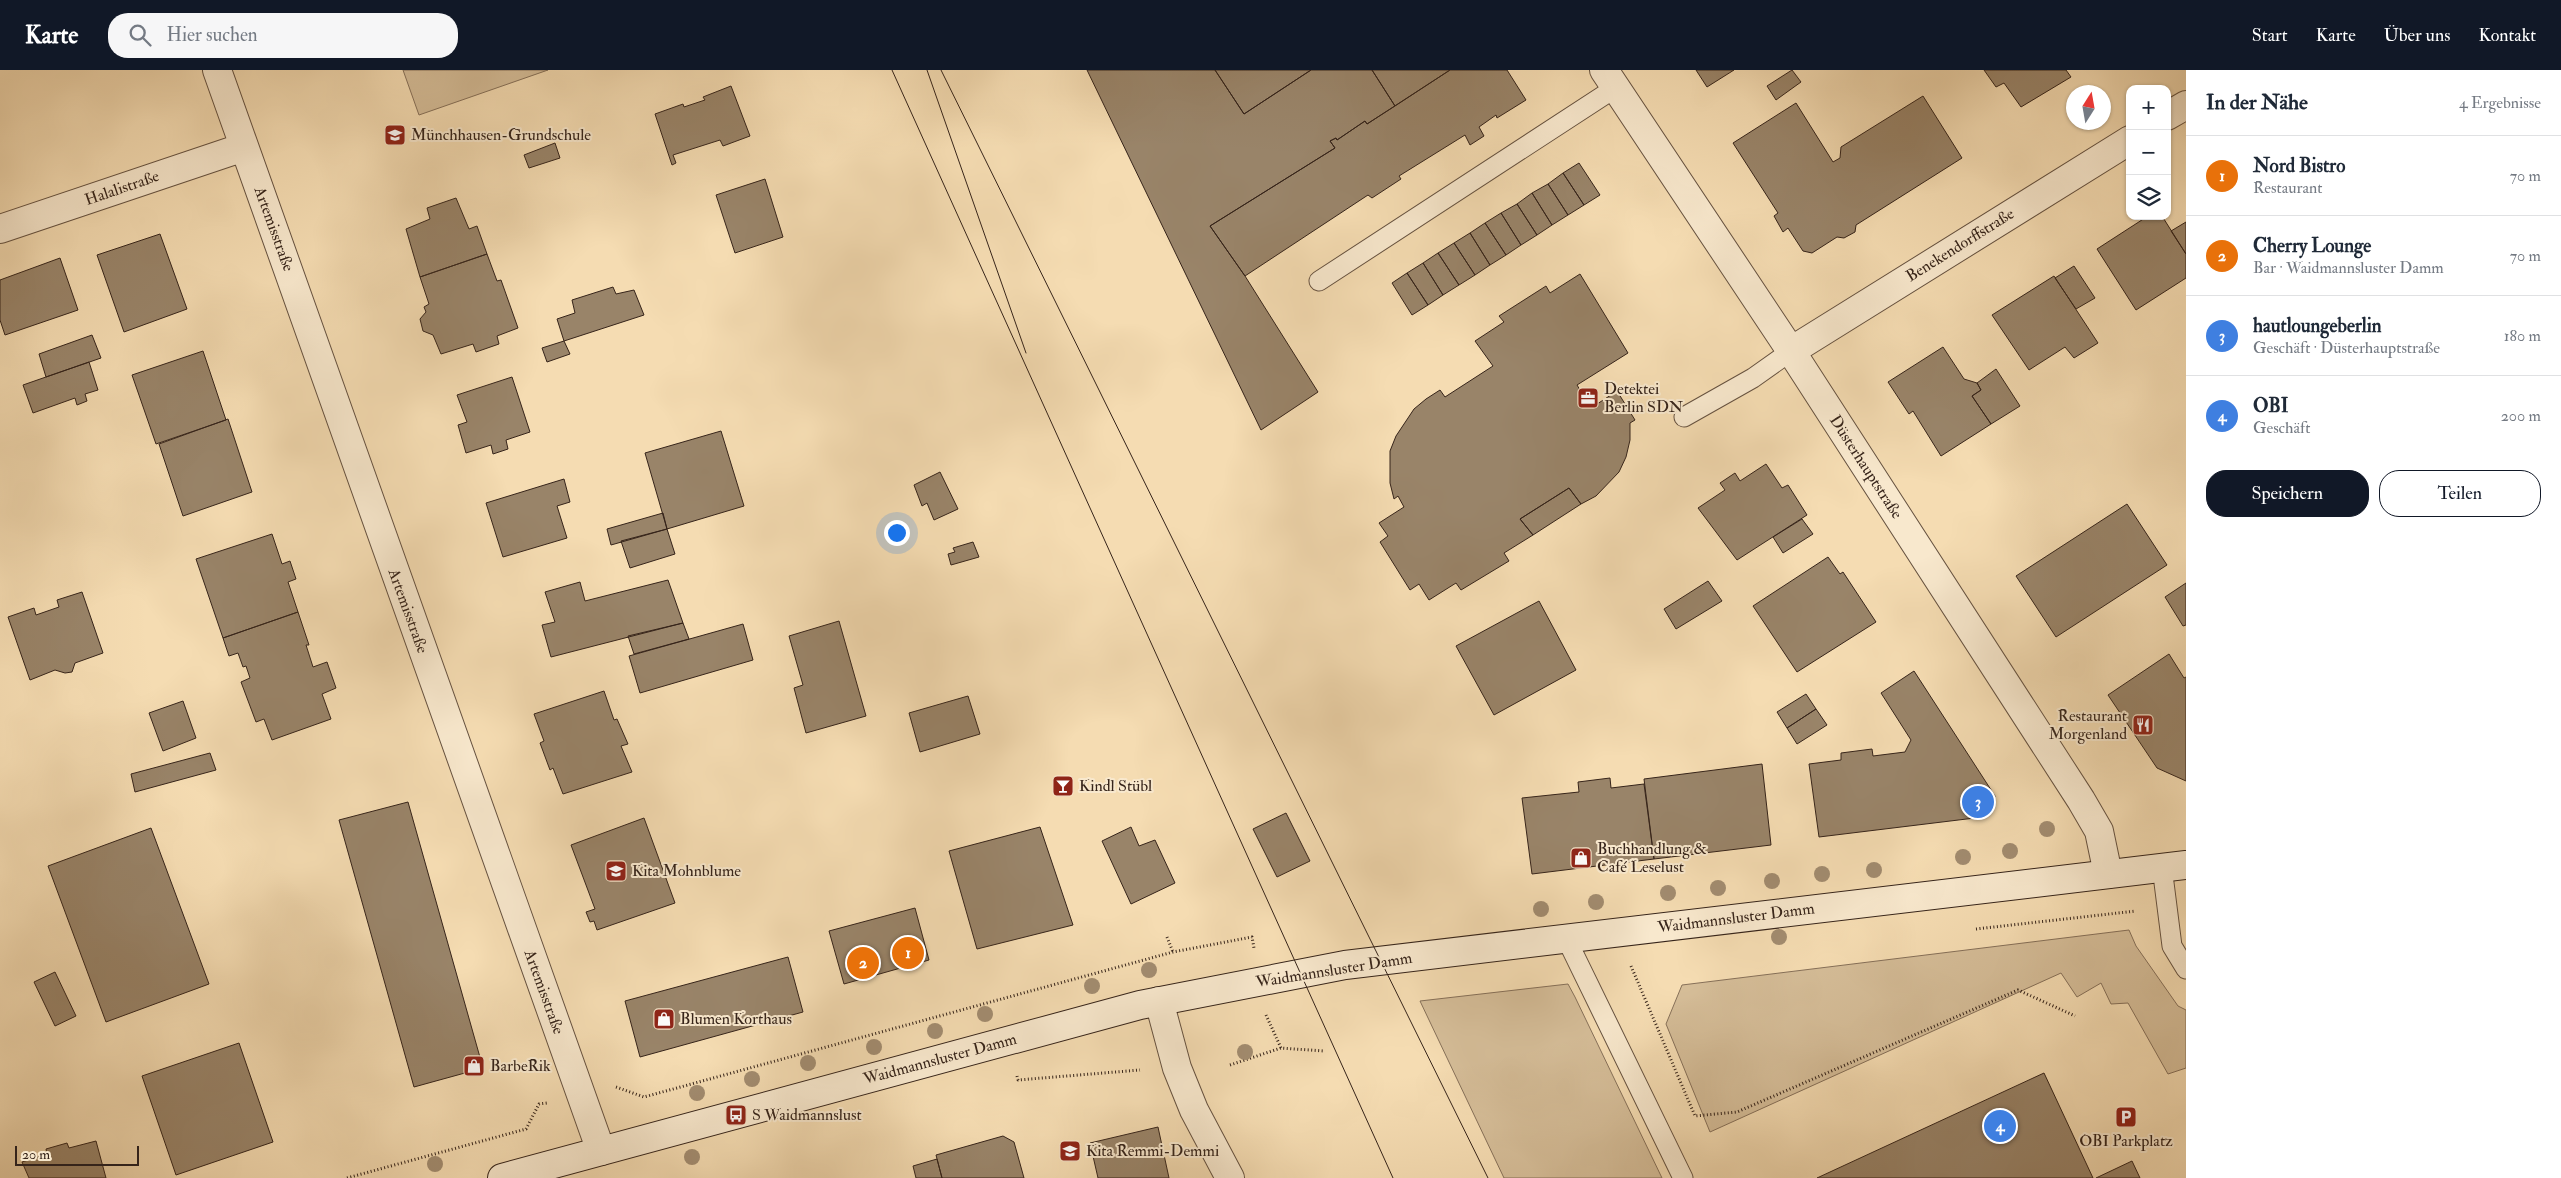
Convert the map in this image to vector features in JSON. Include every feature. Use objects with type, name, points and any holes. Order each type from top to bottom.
[{"type":"street","name":"Artemisstraße","points":[[217,70],[601,1152]]},
{"type":"street","name":"Düsterhauptstraße","points":[[1609,79],[1791,351],[2081,800],[2099,831],[2108,874]]},
{"type":"street","points":[[2171,114],[2186,105]]},
{"type":"street","name":"Benekendorffstraße","points":[[1791,351],[2126,142]]},
{"type":"street","name":"Halalistraße","points":[[0,229],[244,147]]},
{"type":"street","name":"Waidmannsluster Damm","points":[[502,1178],[1159,1001],[1345,965],[2174,866]]},
{"type":"street","points":[[1159,1001],[1177,1068],[1194,1110],[1230,1178]]},
{"type":"lane","points":[[1319,281],[1609,79]]},
{"type":"lane","points":[[1684,417],[1753,378],[1791,351]]},
{"type":"lane","points":[[2174,866],[2172,946],[2186,969]]},
{"type":"lane","points":[[1566,938],[1683,1178]]},
{"type":"path","points":[[1167,937],[1173,952]]},
{"type":"path","points":[[607,1089],[616,1087],[644,1097],[1173,952],[1252,937],[1255,954]]},
{"type":"path","points":[[1631,966],[1695,1116],[1737,1112],[2018,990],[2075,1016]]},
{"type":"path","points":[[1266,1010],[1281,1048]]},
{"type":"path","points":[[1230,1065],[1281,1048],[1324,1051]]},
{"type":"path","points":[[1015,1071],[1018,1080],[1142,1070]]},
{"type":"path","points":[[347,1178],[526,1129],[539,1104],[556,1101]]},
{"type":"shaded area","points":[[403,70],[548,70],[419,115]]},
{"type":"shaded area","points":[[2129,930],[2136,946],[2178,1006],[2186,1010],[2186,1068],[2168,1074],[2128,1003],[2111,1004],[2101,983],[2077,997],[2061,973],[1710,1132],[1666,1024],[1682,985]]},
{"type":"shaded area","points":[[1568,984],[1662,1178],[1504,1178],[1420,1001]]},
{"type":"building","points":[[1087,70],[1215,70],[1244,114],[1311,70],[1372,70],[1395,106],[1367,124],[1365,121],[1337,140],[1336,138],[1330,141],[1335,148],[1210,226],[1245,276],[1318,392],[1261,430]]},
{"type":"building","points":[[1215,70],[1311,70],[1244,114]]},
{"type":"building","points":[[1372,70],[1450,70],[1395,106]]},
{"type":"building","points":[[1450,70],[1507,70],[1526,100],[1497,118],[1496,115],[1479,127],[1484,136],[1470,145],[1465,135],[1399,176],[1401,179],[1372,198],[1368,195],[1245,276],[1210,226],[1335,148],[1330,141],[1336,138],[1337,140],[1365,121],[1367,124]]},
{"type":"building","points":[[1696,70],[1734,70],[1707,87]]},
{"type":"building","points":[[1792,70],[1801,82],[1776,100],[1767,86]]},
{"type":"building","points":[[1984,70],[2066,70],[2071,77],[2021,107],[2004,83],[1996,87]]},
{"type":"building","points":[[731,86],[750,136],[723,146],[720,140],[673,155],[676,163],[672,165],[655,114],[683,104],[684,107],[705,100],[703,97]]},
{"type":"building","points":[[1923,96],[1962,158],[1856,225],[1855,232],[1844,238],[1837,237],[1812,253],[1803,251],[1788,228],[1783,232],[1774,216],[1778,213],[1733,143],[1796,103],[1833,162],[1840,158],[1841,147]]},
{"type":"building","points":[[555,143],[560,158],[529,168],[524,155]]},
{"type":"building","points":[[1579,163],[1600,195],[1584,205],[1563,173]]},
{"type":"building","points":[[1563,173],[1584,205],[1568,215],[1548,184]]},
{"type":"building","points":[[765,179],[783,237],[735,253],[716,195]]},
{"type":"building","points":[[1548,184],[1568,215],[1552,225],[1532,193]]},
{"type":"building","points":[[1532,193],[1552,225],[1537,235],[1517,204]]},
{"type":"building","points":[[456,198],[469,229],[477,226],[487,254],[420,277],[406,229],[430,219],[427,208]]},
{"type":"building","points":[[1517,204],[1537,235],[1521,245],[1501,213]]},
{"type":"building","points":[[1501,213],[1521,245],[1506,255],[1485,223]]},
{"type":"building","points":[[2142,220],[2165,220],[2186,254],[2186,278],[2136,310],[2097,249]]},
{"type":"building","points":[[2186,222],[2186,254],[2171,231]]},
{"type":"building","points":[[1485,223],[1506,255],[1490,265],[1470,233]]},
{"type":"building","points":[[1470,233],[1490,265],[1475,275],[1454,243]]},
{"type":"building","points":[[160,234],[187,309],[124,332],[97,255]]},
{"type":"building","points":[[1454,243],[1475,275],[1459,285],[1438,253]]},
{"type":"building","points":[[1438,253],[1459,285],[1443,295],[1423,263]]},
{"type":"building","points":[[487,254],[497,281],[501,280],[518,328],[497,336],[499,344],[476,352],[473,344],[441,354],[433,335],[423,331],[420,319],[426,312],[424,307],[429,304],[420,277]]},
{"type":"building","points":[[60,258],[78,310],[5,335],[0,320],[0,280]]},
{"type":"building","points":[[1423,263],[1443,295],[1428,305],[1407,273]]},
{"type":"building","points":[[2074,266],[2095,298],[2076,309],[2055,278]]},
{"type":"building","points":[[1407,273],[1428,305],[1412,315],[1392,283]]},
{"type":"building","points":[[1580,274],[1628,353],[1577,385],[1591,408],[1617,391],[1635,420],[1630,423],[1630,440],[1626,457],[1619,472],[1596,496],[1581,504],[1569,488],[1520,519],[1533,535],[1504,553],[1509,561],[1461,590],[1456,583],[1429,600],[1419,584],[1410,590],[1380,542],[1388,536],[1379,523],[1404,507],[1398,496],[1394,499],[1390,483],[1390,451],[1396,436],[1414,409],[1426,399],[1440,390],[1445,397],[1493,366],[1475,341],[1504,322],[1499,316],[1546,286],[1550,293]]},
{"type":"building","points":[[2054,276],[2098,343],[2074,358],[2065,347],[2029,370],[1992,315]]},
{"type":"building","points":[[613,287],[616,294],[634,290],[644,315],[564,341],[557,319],[575,313],[572,300]]},
{"type":"building","points":[[92,335],[101,358],[46,377],[39,354]]},
{"type":"building","points":[[564,341],[570,354],[547,362],[542,348]]},
{"type":"building","points":[[1943,347],[1964,379],[1977,383],[1981,390],[1972,396],[1991,424],[1941,456],[1913,411],[1909,414],[1888,382]]},
{"type":"building","points":[[203,351],[226,420],[156,444],[132,375]]},
{"type":"building","points":[[89,362],[98,390],[85,394],[87,401],[77,405],[75,398],[33,413],[23,385]]},
{"type":"building","points":[[1996,369],[2020,406],[1991,424],[1972,396],[1981,390],[1977,383]]},
{"type":"building","points":[[512,377],[530,432],[506,440],[508,449],[493,454],[491,445],[466,453],[458,425],[467,422],[457,395]]},
{"type":"building","points":[[228,419],[252,492],[183,516],[159,444]]},
{"type":"building","points":[[721,431],[744,506],[667,529],[645,453]]},
{"type":"building","points":[[1766,464],[1782,488],[1788,485],[1807,515],[1737,560],[1698,508],[1725,490],[1720,483],[1735,473],[1740,481]]},
{"type":"building","points":[[940,472],[958,509],[934,520],[927,503],[922,506],[914,485]]},
{"type":"building","points":[[564,479],[570,502],[557,506],[567,538],[503,557],[486,503]]},
{"type":"building","points":[[1569,488],[1581,504],[1533,535],[1520,519]]},
{"type":"building","points":[[2127,504],[2167,565],[2056,637],[2016,576]]},
{"type":"building","points":[[663,513],[667,529],[611,545],[607,529]]},
{"type":"building","points":[[1802,519],[1813,534],[1783,553],[1773,537]]},
{"type":"building","points":[[667,529],[675,554],[630,568],[621,541]]},
{"type":"building","points":[[272,534],[282,564],[290,561],[296,579],[288,582],[298,612],[223,638],[196,559]]},
{"type":"building","points":[[973,542],[979,557],[951,565],[948,554],[955,552],[953,548]]},
{"type":"building","points":[[1828,557],[1840,574],[1843,572],[1876,622],[1797,672],[1753,606]]},
{"type":"building","points":[[668,580],[683,623],[551,657],[542,625],[555,622],[545,592],[580,582],[585,601]]},
{"type":"building","points":[[1708,581],[1722,601],[1676,629],[1664,609]]},
{"type":"building","points":[[2186,583],[2186,625],[2183,626],[2165,597]]},
{"type":"building","points":[[82,592],[103,653],[75,663],[72,672],[65,673],[55,670],[30,680],[8,617],[34,608],[36,615],[59,607],[57,600]]},
{"type":"building","points":[[1539,601],[1576,670],[1494,715],[1456,646]]},
{"type":"building","points":[[298,612],[309,645],[306,645],[313,667],[327,662],[336,688],[322,694],[331,719],[272,740],[264,719],[256,722],[241,682],[250,678],[246,666],[243,667],[238,653],[229,656],[223,638]]},
{"type":"building","points":[[839,621],[866,716],[806,733],[794,688],[803,685],[789,636]]},
{"type":"building","points":[[683,623],[689,639],[634,654],[628,636]]},
{"type":"building","points":[[743,624],[753,660],[640,693],[629,656]]},
{"type":"building","points":[[2169,654],[2184,678],[2186,677],[2186,781],[2157,768],[2108,695]]},
{"type":"building","points":[[1914,671],[1995,796],[1989,812],[1983,817],[1819,837],[1809,764],[1841,760],[1841,753],[1872,749],[1873,756],[1905,752],[1911,740],[1881,693]]},
{"type":"building","points":[[604,691],[614,720],[617,719],[628,744],[621,746],[632,772],[563,794],[553,768],[550,770],[540,743],[544,741],[534,714]]},
{"type":"building","points":[[1806,694],[1816,709],[1787,728],[1777,712]]},
{"type":"building","points":[[968,696],[980,734],[920,752],[909,713]]},
{"type":"building","points":[[183,701],[196,738],[163,751],[149,713]]},
{"type":"building","points":[[1816,709],[1827,725],[1797,744],[1787,728]]},
{"type":"building","points":[[210,753],[216,770],[135,792],[131,774]]},
{"type":"building","points":[[1762,764],[1771,845],[1654,859],[1644,779]]},
{"type":"building","points":[[1610,778],[1611,788],[1644,784],[1654,859],[1532,874],[1522,798],[1579,792],[1578,782]]},
{"type":"building","points":[[408,802],[483,1068],[414,1087],[339,820]]},
{"type":"building","points":[[1286,813],[1310,861],[1277,877],[1253,829]]},
{"type":"building","points":[[644,818],[675,903],[597,930],[594,921],[590,922],[586,912],[595,909],[571,845]]},
{"type":"building","points":[[1040,827],[1073,925],[977,949],[949,851]]},
{"type":"building","points":[[1131,827],[1139,846],[1155,840],[1175,883],[1131,904],[1102,841]]},
{"type":"building","points":[[151,828],[209,984],[106,1022],[48,866]]},
{"type":"building","points":[[915,908],[929,960],[844,984],[829,931]]},
{"type":"building","points":[[788,957],[803,1012],[640,1057],[625,1001]]},
{"type":"building","points":[[55,972],[76,1016],[55,1026],[34,982]]},
{"type":"building","points":[[239,1043],[273,1142],[176,1175],[142,1076]]},
{"type":"building","points":[[2044,1073],[2093,1178],[1817,1178]]},
{"type":"building","points":[[1158,1127],[1169,1178],[1098,1178],[1090,1143]]},
{"type":"building","points":[[1003,1136],[1014,1142],[1024,1178],[942,1178],[936,1155]]},
{"type":"building","points":[[96,1141],[106,1178],[29,1178],[22,1162],[47,1154],[46,1149],[67,1143],[69,1148]]},
{"type":"building","points":[[937,1159],[942,1178],[916,1178],[913,1166]]},
{"type":"building","points":[[2132,1161],[2140,1178],[2096,1178]]},
{"type":"tram line","points":[[892,70],[1393,1178]]},
{"type":"tram line","points":[[927,70],[1026,353]]},
{"type":"tram line","points":[[941,70],[1488,1178]]},
{"type":"place","name":"Münchhausen-Grundschule","points":[[395,135]]},
{"type":"place","name":"Detektei Berlin SDN","points":[[1588,398]]},
{"type":"place","name":"Restaurant Morgenland","points":[[2143,725]]},
{"type":"place","name":"Kindl Stübl","points":[[1063,786]]},
{"type":"place","name":"hautloungeberlin","points":[[1978,802]]},
{"type":"place","name":"Buchhandlung & Café Leselust","points":[[1581,858]]},
{"type":"place","name":"Kita Mohnblume","points":[[616,871]]},
{"type":"place","name":"Nord Bistro","points":[[908,953]]},
{"type":"place","name":"Cherry Lounge","points":[[863,963]]},
{"type":"place","name":"Blumen Korthaus","points":[[664,1019]]},
{"type":"place","name":"BarbeRik","points":[[474,1066]]},
{"type":"place","name":"S Waidmannslust","points":[[736,1115]]},
{"type":"place","name":"OBI Parkplatz","points":[[2126,1117]]},
{"type":"place","name":"OBI","points":[[2000,1126]]},
{"type":"place","name":"Kita Remmi-Demmi","points":[[1070,1151]]}]
